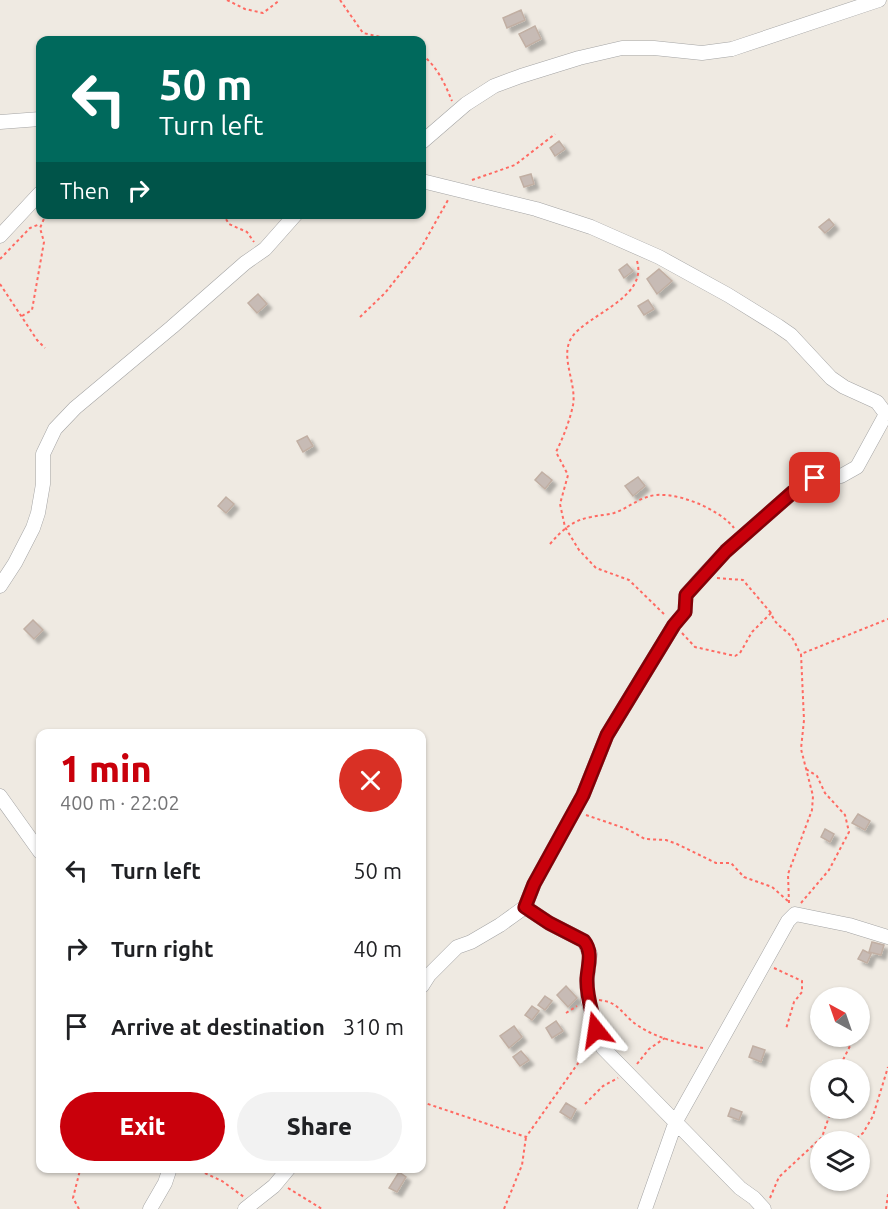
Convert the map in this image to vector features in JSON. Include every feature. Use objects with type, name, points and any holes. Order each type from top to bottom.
[{"type":"street","points":[[426,139],[465,105],[494,86],[579,58],[622,48],[638,47],[702,53],[732,49],[879,0]]},
{"type":"street","points":[[0,122],[36,119]]},
{"type":"street","points":[[426,182],[536,208],[599,231],[658,257],[728,295],[778,326],[791,335],[831,378],[844,387],[877,402],[887,414],[857,467],[841,476],[815,478],[793,492],[741,537],[686,595],[685,612],[674,625],[607,735],[583,795],[534,884],[525,907],[500,925],[471,942],[457,947],[426,980]]},
{"type":"street","points":[[0,236],[36,197]]},
{"type":"street","points":[[0,586],[33,528],[41,499],[43,454],[55,429],[75,408],[265,249],[292,219]]},
{"type":"street","points":[[0,795],[36,846]]},
{"type":"street","points":[[525,907],[549,923],[584,941],[588,946],[590,954],[587,981],[588,1000],[603,1048],[646,1094],[676,1121],[700,1149],[767,1204]]},
{"type":"street","points":[[645,1209],[676,1121],[788,921],[795,914],[849,925],[888,937]]},
{"type":"street","points":[[150,1209],[168,1173]]},
{"type":"street","points":[[248,1206],[278,1182],[285,1173]]},
{"type":"path","points":[[227,0],[245,9],[263,13],[280,0]]},
{"type":"path","points":[[340,0],[363,33],[376,36]]},
{"type":"path","points":[[426,57],[443,80],[452,101],[453,116]]},
{"type":"path","points":[[466,181],[514,165],[555,134]]},
{"type":"path","points":[[360,317],[385,292],[421,248],[454,189]]},
{"type":"path","points":[[22,316],[32,310],[44,242],[40,228],[44,219]]},
{"type":"path","points":[[226,219],[229,224],[247,232],[260,252]]},
{"type":"path","points":[[0,259],[30,228],[42,224]]},
{"type":"path","points":[[637,259],[638,270],[630,289],[611,308],[576,332],[567,347],[573,403],[556,452],[568,475],[560,504],[565,527],[584,558],[596,568],[629,580],[695,647],[735,656],[740,653],[752,632],[771,613]]},
{"type":"path","points":[[0,284],[37,340],[45,348]]},
{"type":"path","points":[[550,544],[565,527],[580,519],[623,510],[649,496],[661,495],[699,503],[729,521],[741,537]]},
{"type":"path","points":[[702,577],[744,580],[771,613],[774,622],[794,640],[801,654],[804,720],[801,749],[813,796],[812,810],[788,874],[788,901]]},
{"type":"path","points":[[801,654],[888,619]]},
{"type":"path","points":[[795,914],[799,905],[829,870],[849,832],[845,814],[825,793],[817,776],[806,769]]},
{"type":"path","points":[[574,811],[627,829],[645,839],[666,840],[677,844],[716,863],[731,863],[744,877],[772,887],[788,901],[795,914]]},
{"type":"path","points":[[764,962],[802,981],[802,992],[794,1002],[786,1029]]},
{"type":"path","points":[[566,1012],[588,1000],[609,1001],[622,1010],[636,1025],[683,1045],[715,1051]]},
{"type":"path","points":[[504,1209],[522,1165],[526,1137],[586,1052]]},
{"type":"path","points":[[864,1131],[873,1116],[888,1067]]},
{"type":"path","points":[[426,1103],[526,1137]]},
{"type":"path","points":[[767,1204],[780,1176],[810,1148]]},
{"type":"path","points":[[79,1173],[73,1198],[80,1209]]},
{"type":"path","points":[[205,1173],[222,1181],[248,1206]]},
{"type":"path","points":[[278,1182],[320,1209]]},
{"type":"path","points":[[886,1209],[888,1194]]},
{"type":"building","points":[[521,10],[525,20],[507,28],[503,18]]},
{"type":"building","points":[[535,26],[541,39],[526,47],[519,34]]},
{"type":"building","points":[[559,141],[565,149],[555,156],[550,148]]},
{"type":"building","points":[[531,174],[534,184],[524,187],[520,177]]},
{"type":"building","points":[[829,219],[834,225],[825,233],[819,227]]},
{"type":"building","points":[[627,264],[633,271],[624,278],[619,270]]},
{"type":"building","points":[[659,269],[672,281],[657,294],[647,279]]},
{"type":"building","points":[[258,294],[267,304],[257,313],[248,303]]},
{"type":"building","points":[[648,300],[654,309],[644,315],[638,306]]},
{"type":"building","points":[[307,436],[313,446],[303,452],[297,441]]},
{"type":"building","points":[[542,472],[552,480],[545,489],[535,480]]},
{"type":"building","points":[[638,477],[645,486],[633,496],[625,486]]},
{"type":"building","points":[[226,497],[234,504],[226,513],[218,506]]},
{"type":"building","points":[[33,620],[43,630],[34,639],[24,629]]},
{"type":"building","points":[[858,814],[870,821],[865,830],[852,823]]},
{"type":"building","points":[[825,829],[834,834],[830,842],[821,837]]},
{"type":"building","points":[[872,942],[884,945],[881,955],[869,952]]},
{"type":"building","points":[[863,950],[871,954],[867,963],[858,959]]},
{"type":"building","points":[[566,986],[577,998],[568,1007],[557,995]]},
{"type":"building","points":[[545,996],[552,1001],[545,1010],[538,1005]]},
{"type":"building","points":[[532,1006],[539,1011],[532,1020],[525,1015]]},
{"type":"building","points":[[556,1021],[563,1031],[552,1038],[546,1028]]},
{"type":"building","points":[[514,1026],[522,1037],[509,1048],[500,1036]]},
{"type":"building","points":[[753,1046],[765,1050],[761,1062],[749,1057]]},
{"type":"building","points":[[521,1051],[529,1060],[520,1066],[513,1057]]},
{"type":"building","points":[[566,1103],[576,1109],[571,1119],[560,1112]]},
{"type":"building","points":[[731,1108],[742,1112],[739,1120],[728,1116]]},
{"type":"building","points":[[398,1173],[406,1177],[397,1192],[389,1188]]},
{"type":"route","points":[[596,1030],[588,1000],[587,981],[590,954],[588,946],[584,941],[549,923],[525,907],[534,884],[583,795],[607,735],[674,625],[685,612],[686,595],[741,537],[793,492],[815,478]]}]
